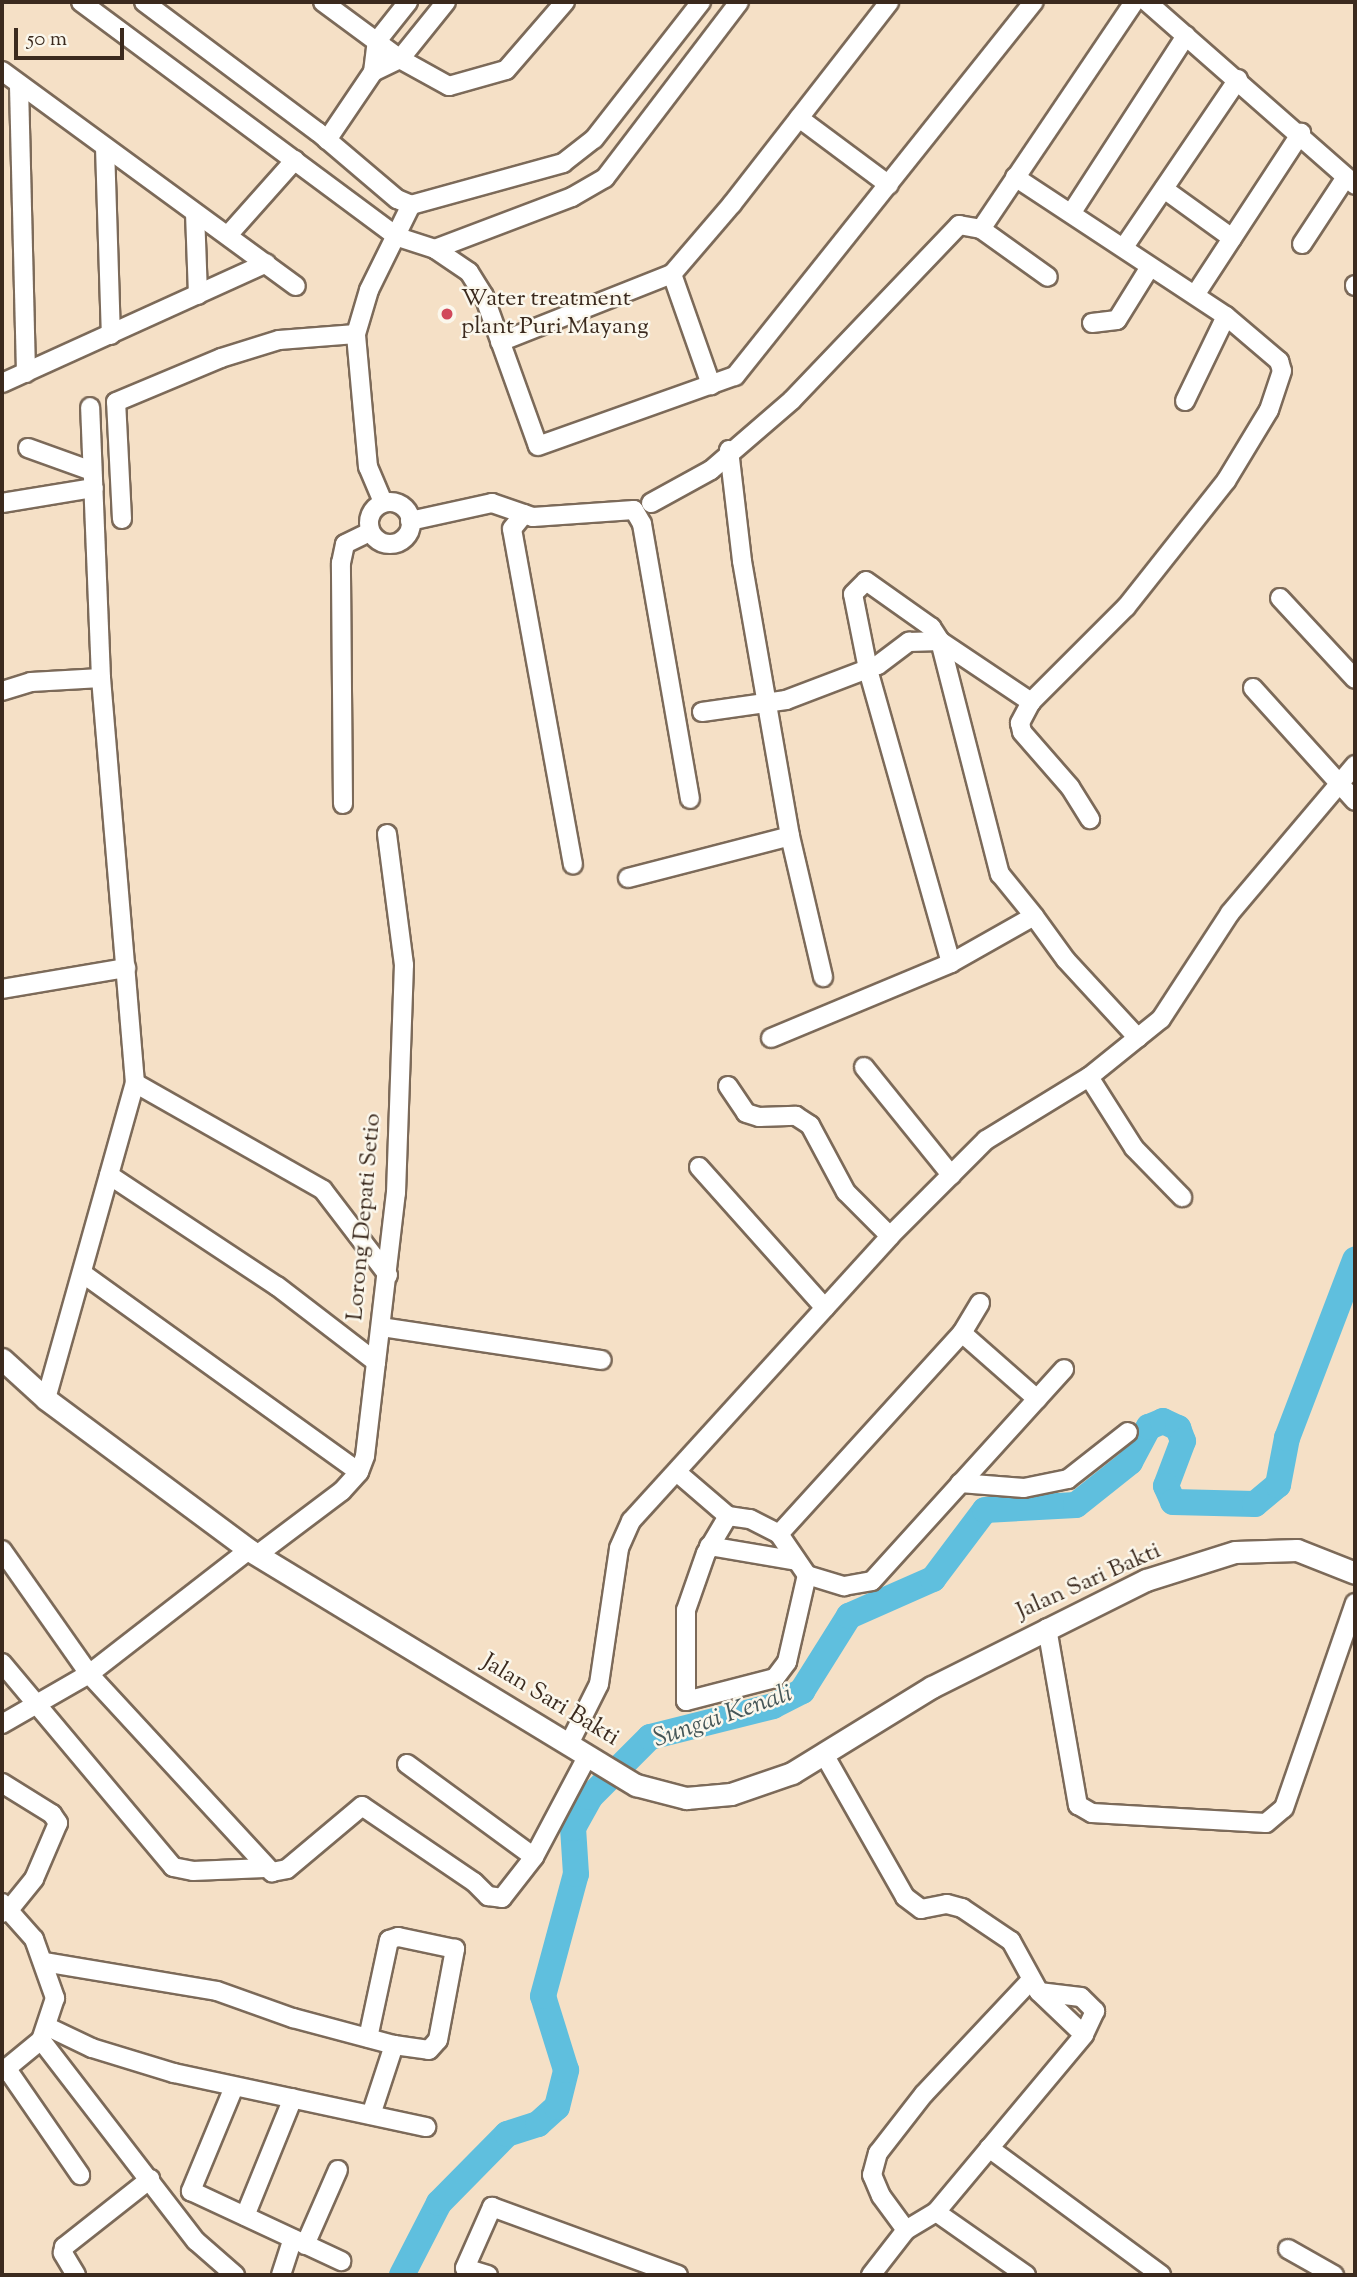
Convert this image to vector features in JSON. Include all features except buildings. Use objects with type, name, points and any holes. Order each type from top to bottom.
[{"type":"main road","name":"Jalan Sari Bakti","points":[[2,1359],[46,1399],[253,1552],[570,1742],[636,1785],[686,1798],[731,1794],[761,1786],[825,1756],[932,1687],[1146,1580],[1235,1552],[1297,1550],[1355,1573]]},
{"type":"street","points":[[81,2],[398,237],[435,249],[474,277],[538,446],[711,385],[746,369],[1034,2]]},
{"type":"street","points":[[144,2],[327,140],[397,199],[411,205],[563,163],[594,139],[701,2]]},
{"type":"street","points":[[323,2],[400,60],[443,86],[500,72],[565,2]]},
{"type":"street","points":[[327,140],[373,72],[377,41],[408,2]]},
{"type":"street","points":[[373,72],[400,60],[446,2]]},
{"type":"street","points":[[435,249],[572,197],[605,178],[739,2]]},
{"type":"street","points":[[500,342],[672,274],[889,2]]},
{"type":"street","points":[[981,229],[1134,2]]},
{"type":"street","points":[[1147,2],[1301,133],[1351,181],[1303,244]]},
{"type":"street","points":[[1072,212],[1186,36]]},
{"type":"street","points":[[2,71],[195,213],[229,234],[296,286]]},
{"type":"street","points":[[1124,247],[1238,79]]},
{"type":"street","points":[[19,86],[26,373]]},
{"type":"street","points":[[799,118],[889,185]]},
{"type":"street","points":[[1195,295],[1301,133]]},
{"type":"street","points":[[105,147],[111,335]]},
{"type":"street","points":[[229,234],[295,160]]},
{"type":"street","points":[[1015,177],[1072,212],[1226,316],[1279,360],[1282,378],[1246,454],[1143,587],[1031,702],[1020,723],[1022,732],[1070,787],[1090,820]]},
{"type":"street","points":[[1164,189],[1233,238]]},
{"type":"street","points":[[383,502],[368,467],[356,334],[369,290],[398,237],[411,205]]},
{"type":"street","points":[[195,213],[198,295]]},
{"type":"street","points":[[651,503],[711,470],[729,450],[792,400],[959,225],[981,229],[1048,277]]},
{"type":"street","points":[[2,383],[266,262]]},
{"type":"street","points":[[1092,323],[1117,320],[1150,267]]},
{"type":"street","points":[[672,274],[711,385]]},
{"type":"street","points":[[1185,401],[1226,316]]},
{"type":"street","points":[[121,519],[116,402],[221,358],[279,341],[356,334]]},
{"type":"street","points":[[46,1399],[135,1083],[101,678],[90,407]]},
{"type":"street","points":[[28,448],[93,479]]},
{"type":"street","points":[[729,450],[742,561],[790,836],[823,977]]},
{"type":"street","points":[[2,503],[93,479]]},
{"type":"street","points":[[383,502],[404,506],[410,521],[405,540],[395,545],[375,540],[370,532],[371,510],[383,502]]},
{"type":"street","points":[[410,521],[492,503],[524,514],[634,510],[642,524],[690,799]]},
{"type":"street","points":[[524,514],[512,528],[573,865]]},
{"type":"street","points":[[344,804],[341,563],[345,544],[370,532]]},
{"type":"street","points":[[951,962],[868,669],[853,594],[866,580],[932,628],[940,641],[1000,874],[1066,960],[1138,1038]]},
{"type":"street","points":[[1280,598],[1355,679]]},
{"type":"street","points":[[702,712],[808,693],[868,669],[909,642],[940,641],[1031,702]]},
{"type":"street","points":[[2,691],[31,682],[101,678]]},
{"type":"street","points":[[1253,688],[1355,801]]},
{"type":"street","points":[[570,1742],[599,1684],[619,1548],[631,1521],[679,1474],[890,1236],[986,1140],[1021,1115],[1088,1077],[1161,1019],[1230,913],[1355,765]]},
{"type":"street","name":"Lorong Depati Setio","points":[[359,1472],[365,1455],[396,1193],[404,965],[387,834]]},
{"type":"street","points":[[628,878],[790,836]]},
{"type":"street","points":[[771,1038],[951,962],[1034,916]]},
{"type":"street","points":[[2,989],[126,968]]},
{"type":"street","points":[[864,1068],[951,1175]]},
{"type":"street","points":[[1088,1077],[1134,1148],[1182,1197]]},
{"type":"street","points":[[135,1083],[323,1190],[388,1275]]},
{"type":"street","points":[[728,1086],[746,1113],[759,1117],[796,1116],[810,1125],[846,1192],[890,1236]]},
{"type":"street","points":[[699,1167],[825,1308]]},
{"type":"street","points":[[109,1175],[276,1286],[376,1362]]},
{"type":"street","points":[[2,1724],[34,1702],[89,1674],[253,1552],[328,1503],[359,1472],[82,1273]]},
{"type":"street","points":[[779,1534],[962,1333],[980,1303]]},
{"type":"street","points":[[381,1327],[602,1360]]},
{"type":"street","points":[[962,1333],[1037,1399]]},
{"type":"street","points":[[709,1545],[802,1568],[844,1586],[872,1581],[1064,1369]]},
{"type":"street","points":[[960,1483],[1024,1488],[1068,1479],[1128,1432]]},
{"type":"street","points":[[679,1474],[728,1516],[750,1519],[779,1534],[802,1568],[787,1662],[775,1678],[686,1701],[686,1610],[709,1545],[728,1516]]},
{"type":"street","points":[[2,1550],[89,1674],[265,1868],[272,1872],[287,1869],[362,1806],[474,1882],[488,1896],[502,1898],[511,1892],[595,1759]]},
{"type":"street","points":[[1047,1628],[1074,1797],[1083,1811],[1266,1823],[1284,1808],[1355,1603]]},
{"type":"street","points":[[2,1663],[173,1867],[193,1871],[265,1868]]},
{"type":"street","points":[[825,1756],[905,1897],[921,1909],[947,1904],[962,1908],[1011,1941],[1034,1986],[1084,2035]]},
{"type":"street","points":[[407,1764],[534,1857]]},
{"type":"street","points":[[2,1783],[52,1814],[58,1823],[34,1879],[5,1908],[34,1939],[55,1998],[44,2034],[4,2070],[80,2175]]},
{"type":"street","points":[[44,1962],[217,1991],[368,2038],[429,2050],[435,2046],[456,1949],[398,1937],[389,1940],[368,2038]]},
{"type":"street","points":[[878,2273],[906,2230],[936,2212],[1084,2035],[1095,2011],[1089,2002],[1034,1986]]},
{"type":"street","points":[[906,2230],[881,2196],[872,2175],[878,2153],[924,2094],[1034,1986]]},
{"type":"street","points":[[44,2034],[234,2087],[426,2127]]},
{"type":"street","points":[[44,2034],[196,2241],[235,2275]]},
{"type":"street","points":[[371,2115],[394,2045]]},
{"type":"street","points":[[234,2087],[191,2186],[194,2195],[341,2261]]},
{"type":"street","points":[[245,2216],[293,2098]]},
{"type":"street","points":[[989,2148],[1161,2275]]},
{"type":"street","points":[[281,2275],[338,2170]]},
{"type":"street","points":[[76,2275],[63,2253],[64,2247],[150,2179]]},
{"type":"street","points":[[488,2275],[465,2267],[492,2207],[678,2275]]},
{"type":"street","points":[[936,2212],[1026,2275]]},
{"type":"street","points":[[1288,2249],[1334,2275]]},
{"type":"waterway","name":"Sungai Kenali","points":[[402,2275],[439,2203],[507,2134],[538,2124],[557,2107],[566,2070],[543,1996],[576,1874],[573,1828],[590,1797],[650,1737],[773,1706],[802,1691],[849,1616],[933,1579],[985,1510],[1076,1505],[1130,1462],[1149,1427],[1163,1421],[1178,1428],[1183,1441],[1166,1486],[1173,1502],[1255,1504],[1278,1485],[1287,1438],[1355,1260]]},
{"type":"place","name":"Water treatment plant Puri Mayang","points":[[447,314]]}]
